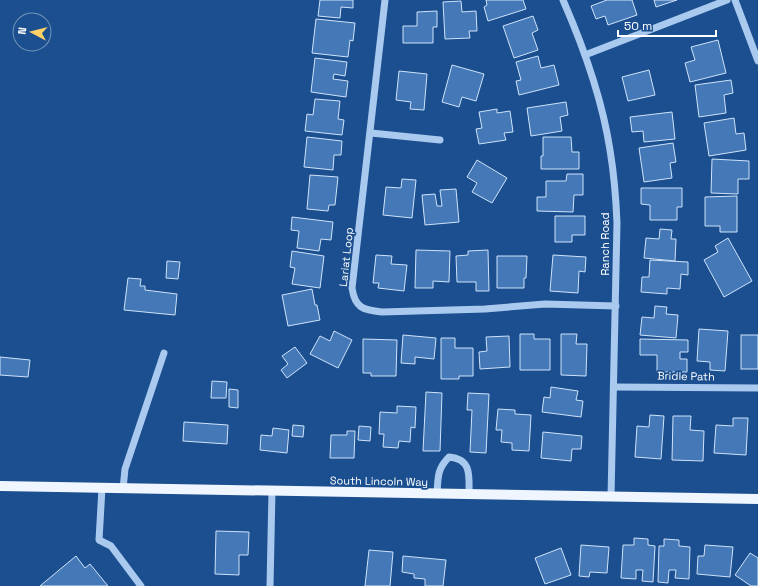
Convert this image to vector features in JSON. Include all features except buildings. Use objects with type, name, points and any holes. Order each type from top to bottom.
[{"type":"main road","name":"South Lincoln Way","points":[[0,486],[758,499]]},
{"type":"street","name":"Lariat Loop","points":[[385,0],[371,133],[352,288],[354,298],[358,306],[370,311],[382,312],[485,309],[546,304],[616,306]]},
{"type":"street","name":"Ranch Road","points":[[563,0],[585,55],[603,113],[615,186],[617,223],[616,306],[611,497]]},
{"type":"street","points":[[585,55],[727,0]]},
{"type":"street","points":[[735,0],[758,61]]},
{"type":"street","points":[[371,133],[440,140]]},
{"type":"street","points":[[123,489],[126,469],[164,353]]},
{"type":"street","name":"Bridle Path","points":[[614,387],[758,388]]},
{"type":"street","points":[[437,494],[438,472],[442,463],[449,457],[457,458],[464,462],[469,470],[468,494]]},
{"type":"street","points":[[102,488],[99,540],[112,546],[141,586]]},
{"type":"street","points":[[270,586],[272,491]]}]
